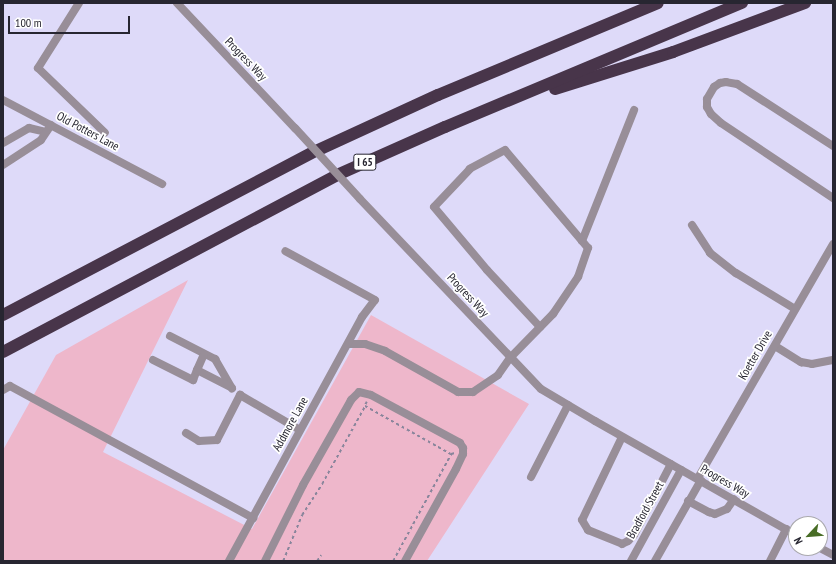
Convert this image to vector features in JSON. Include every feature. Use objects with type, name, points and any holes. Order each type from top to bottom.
[{"type":"highway","points":[[635,12],[654,3]]},
{"type":"highway","name":"I 65","points":[[3,315],[316,151],[438,95],[658,3]]},
{"type":"highway","name":"I 65","points":[[3,352],[317,185],[476,114],[742,3]]},
{"type":"highway","points":[[476,114],[673,52],[805,3]]},
{"type":"street","points":[[79,3],[38,68],[105,133]]},
{"type":"street","name":"Progress Way","points":[[177,3],[296,128],[360,199],[541,389],[622,437],[700,479],[786,529]]},
{"type":"street","points":[[833,146],[737,84],[726,82],[720,83],[714,88],[707,99],[707,107],[711,114],[721,123],[833,198]]},
{"type":"street","name":"Old Potters Lane","points":[[3,100],[162,184]]},
{"type":"street","points":[[582,241],[634,110]]},
{"type":"street","points":[[3,165],[42,140],[51,125]]},
{"type":"street","points":[[3,143],[29,128],[46,132]]},
{"type":"street","points":[[349,344],[366,344],[385,351],[458,392],[473,392],[498,375],[510,358],[553,314],[578,277],[588,248],[505,150],[470,169],[434,207],[487,270],[540,327]]},
{"type":"street","points":[[692,225],[710,253],[736,273],[795,309]]},
{"type":"street","name":"Koetter Drive","points":[[655,561],[795,309],[833,244]]},
{"type":"street","name":"Addmore Lane","points":[[229,561],[300,430],[349,344],[362,317],[375,300],[285,251]]},
{"type":"street","points":[[170,336],[215,359],[232,388]]},
{"type":"street","points":[[775,346],[801,362],[812,364],[833,360]]},
{"type":"street","points":[[153,360],[193,380],[204,354]]},
{"type":"street","points":[[197,370],[232,388],[240,395],[300,430]]},
{"type":"street","points":[[3,390],[10,386],[253,518]]},
{"type":"street","points":[[265,561],[303,485],[351,400],[360,392],[371,395],[460,443],[463,448],[463,452],[456,469],[405,561]]},
{"type":"street","points":[[186,433],[199,441],[217,440],[240,395]]},
{"type":"street","points":[[531,477],[568,405]]},
{"type":"street","points":[[622,437],[582,520],[588,530],[622,544],[628,541],[634,535],[671,464]]},
{"type":"street","name":"Bradford Street","points":[[631,561],[681,470]]},
{"type":"street","points":[[688,501],[715,514],[727,509],[734,499]]},
{"type":"street","points":[[770,561],[786,529]]},
{"type":"path","points":[[283,561],[302,516],[371,395]]},
{"type":"path","points":[[365,406],[452,454],[463,452]]},
{"type":"path","points":[[394,561],[452,454]]},
{"type":"path","points":[[317,561],[321,554]]},
{"type":"shaded area","points":[[188,280],[103,452],[252,529],[371,315],[529,404],[427,561],[3,561],[3,450],[56,355]]}]
